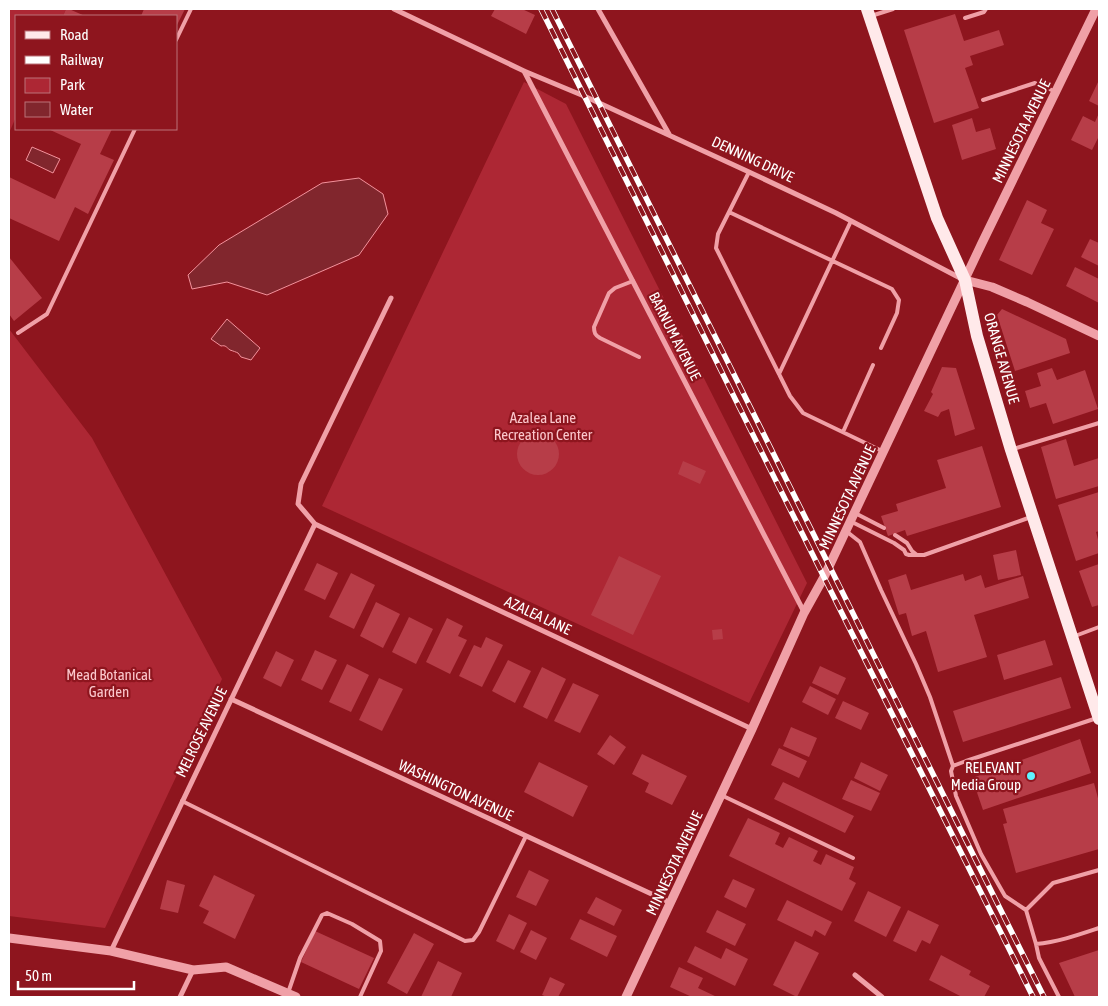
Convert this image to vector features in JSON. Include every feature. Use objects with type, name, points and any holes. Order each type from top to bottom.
[{"type":"main road","name":"ORANGE AVENUE","points":[[868,13],[937,218],[965,280],[977,336],[1011,450],[1099,718]]},
{"type":"street","name":"DENNING DRIVE","points":[[394,9],[524,71],[584,96],[749,172],[851,221],[965,280],[992,287],[1099,336]]},
{"type":"street","points":[[598,9],[669,135]]},
{"type":"street","name":"MINNESOTA AVENUE","points":[[626,997],[752,729],[804,612],[824,578],[1096,9]]},
{"type":"street","name":"BARNUM AVENUE","points":[[524,71],[804,612]]},
{"type":"street","points":[[314,524],[298,504],[301,484],[391,298]]},
{"type":"street","name":"MELROSE AVENUE","points":[[111,951],[314,524]]},
{"type":"street","name":"AZALEA LANE","points":[[314,524],[752,729]]},
{"type":"street","name":"WASHINGTON AVENUE","points":[[231,699],[671,903]]},
{"type":"street","points":[[9,938],[111,951],[193,970],[226,967],[292,995]]},
{"type":"street","points":[[180,997],[193,970]]},
{"type":"street","points":[[855,975],[882,997]]},
{"type":"lane","points":[[178,36],[191,9]]},
{"type":"lane","points":[[868,13],[893,9]]},
{"type":"lane","points":[[965,18],[984,12],[986,9]]},
{"type":"lane","points":[[983,100],[1035,83],[1056,92]]},
{"type":"lane","points":[[18,333],[47,314],[134,130]]},
{"type":"lane","points":[[749,172],[718,234],[716,248],[790,396],[802,413],[884,452]]},
{"type":"lane","points":[[729,212],[892,289],[899,300],[897,314],[881,348]]},
{"type":"lane","points":[[779,374],[851,221]]},
{"type":"lane","points":[[633,282],[615,288],[609,293],[594,331],[595,335],[600,338],[638,357]]},
{"type":"lane","points":[[844,432],[873,366]]},
{"type":"lane","points":[[1011,450],[1099,422]]},
{"type":"lane","points":[[853,518],[894,543],[909,556],[924,555],[1033,516]]},
{"type":"lane","points":[[853,518],[884,528]]},
{"type":"lane","points":[[846,531],[860,542],[930,697],[953,766],[951,771],[956,796],[981,854],[1005,896],[1026,910],[1039,958],[1059,997]]},
{"type":"lane","points":[[895,534],[907,543],[917,555]]},
{"type":"lane","points":[[1073,637],[1099,627]]},
{"type":"lane","points":[[953,766],[1099,718]]},
{"type":"lane","points":[[721,795],[853,858]]},
{"type":"lane","points":[[182,800],[465,941],[473,940],[479,932],[526,836]]},
{"type":"lane","points":[[1026,910],[1053,883],[1099,870]]},
{"type":"lane","points":[[292,995],[300,958],[322,915],[327,913],[352,924],[380,941],[381,951],[360,997]]},
{"type":"lane","points":[[1036,944],[1047,943],[1099,928]]},
{"type":"green space","points":[[9,9],[66,9],[63,15],[15,15],[15,119],[9,133]]},
{"type":"green space","name":"Azalea Lane Recreation Center","points":[[524,82],[566,104],[807,583],[749,703],[322,506]]},
{"type":"green space","name":"Mead Botanical Garden","points":[[9,329],[92,438],[222,679],[105,928],[9,916]]},
{"type":"water","points":[[32,147],[60,159],[53,173],[26,160]]},
{"type":"water","points":[[359,178],[383,194],[388,214],[359,255],[267,295],[227,282],[192,289],[188,275],[219,245],[322,183]]},
{"type":"water","points":[[227,319],[260,348],[251,360],[241,357],[238,353],[225,346],[221,346],[211,339]]},
{"type":"building","points":[[66,9],[69,9],[83,15],[63,15]]},
{"type":"building","points":[[144,9],[185,9],[178,23],[178,15],[141,15]]},
{"type":"building","points":[[495,9],[522,9],[535,15],[526,34],[491,16]]},
{"type":"building","points":[[955,14],[964,41],[999,30],[1004,45],[970,56],[973,65],[965,68],[979,108],[934,123],[904,30]]},
{"type":"building","points":[[1099,80],[1099,106],[1089,101]]},
{"type":"building","points":[[1099,113],[1099,136],[1092,150],[1071,140],[1083,116],[1095,122]]},
{"type":"building","points":[[972,118],[976,132],[990,128],[996,149],[962,160],[952,125]]},
{"type":"building","points":[[50,130],[112,130],[100,154],[114,160],[88,214],[75,207],[59,241],[9,218],[9,177],[55,199],[81,144]]},
{"type":"building","points":[[1027,200],[1047,210],[1041,223],[1054,229],[1032,275],[999,260]]},
{"type":"building","points":[[1090,239],[1099,243],[1099,266],[1081,257]]},
{"type":"building","points":[[9,257],[42,298],[14,321],[9,314]]},
{"type":"building","points":[[1075,267],[1099,279],[1099,303],[1066,286]]},
{"type":"building","points":[[1002,309],[1066,339],[1070,353],[1015,371],[997,315]]},
{"type":"building","points":[[942,367],[956,368],[975,429],[955,436],[949,409],[941,412],[938,417],[924,411],[933,394],[931,392]]},
{"type":"building","points":[[1052,368],[1057,380],[1085,370],[1098,409],[1053,424],[1046,403],[1030,408],[1025,391],[1041,386],[1037,373]]},
{"type":"building","points":[[534,433],[542,433],[553,439],[559,454],[553,469],[542,475],[534,475],[523,469],[517,458],[517,450],[523,439]]},
{"type":"building","points":[[1066,439],[1074,466],[1099,458],[1099,486],[1056,499],[1041,447]]},
{"type":"building","points":[[982,446],[1001,507],[907,536],[905,530],[888,536],[881,516],[898,511],[896,504],[946,488],[937,460]]},
{"type":"building","points":[[683,461],[706,471],[700,484],[678,474]]},
{"type":"building","points":[[1099,492],[1099,531],[1096,532],[1099,553],[1076,561],[1058,505]]},
{"type":"building","points":[[1016,550],[1021,575],[998,580],[993,555]]},
{"type":"building","points":[[619,556],[661,576],[633,635],[591,615]]},
{"type":"building","points":[[317,563],[338,573],[325,600],[304,590]]},
{"type":"building","points":[[1099,564],[1099,605],[1092,607],[1079,571]]},
{"type":"building","points":[[351,573],[375,585],[354,629],[329,617]]},
{"type":"building","points":[[906,574],[911,590],[963,574],[965,581],[981,575],[985,588],[1023,576],[1029,598],[974,615],[987,657],[938,672],[926,631],[912,636],[906,613],[899,615],[888,580]]},
{"type":"building","points":[[376,602],[400,614],[383,648],[360,636]]},
{"type":"building","points":[[409,617],[433,629],[416,664],[392,652]]},
{"type":"building","points":[[447,618],[463,626],[458,636],[467,640],[450,674],[426,662]]},
{"type":"building","points":[[722,629],[723,639],[713,640],[712,630]]},
{"type":"building","points":[[486,637],[503,645],[482,687],[459,676],[474,645],[481,648]]},
{"type":"building","points":[[1045,640],[1053,665],[1004,680],[997,655]]},
{"type":"building","points":[[315,650],[337,660],[322,690],[301,680]]},
{"type":"building","points":[[276,651],[294,660],[281,687],[263,678]]},
{"type":"building","points":[[508,660],[531,671],[515,703],[492,691]]},
{"type":"building","points":[[347,664],[369,675],[351,712],[329,702]]},
{"type":"building","points":[[820,666],[846,678],[838,695],[812,683]]},
{"type":"building","points":[[542,667],[566,679],[547,719],[523,707]]},
{"type":"building","points":[[1061,677],[1071,708],[963,742],[953,711]]},
{"type":"building","points":[[379,678],[403,689],[382,731],[359,720]]},
{"type":"building","points":[[573,683],[599,695],[580,733],[554,721]]},
{"type":"building","points":[[810,686],[836,699],[828,715],[802,702]]},
{"type":"building","points":[[843,701],[869,713],[861,730],[835,718]]},
{"type":"building","points":[[791,727],[817,738],[809,757],[783,746]]},
{"type":"building","points":[[610,735],[626,747],[614,765],[597,754]]},
{"type":"building","name":"RELEVANT Media Group","points":[[1080,739],[1091,773],[983,810],[972,778]]},
{"type":"building","points":[[779,748],[807,761],[799,778],[771,765]]},
{"type":"building","points":[[642,754],[687,776],[672,805],[645,792],[649,783],[632,774]]},
{"type":"building","points":[[539,762],[588,786],[573,817],[524,792]]},
{"type":"building","points":[[861,762],[888,775],[880,791],[854,778]]},
{"type":"building","points":[[851,780],[880,793],[871,811],[842,799]]},
{"type":"building","points":[[783,782],[854,816],[845,833],[774,799]]},
{"type":"building","points":[[1094,783],[1099,802],[1099,849],[1016,873],[1003,824],[1007,823],[1003,809]]},
{"type":"building","points":[[748,818],[780,833],[775,844],[783,848],[789,837],[818,851],[813,861],[821,865],[826,854],[854,867],[849,879],[856,883],[842,911],[729,856]]},
{"type":"building","points":[[529,870],[549,880],[536,906],[516,897]]},
{"type":"building","points":[[214,875],[255,895],[235,939],[203,923],[209,911],[199,906]]},
{"type":"building","points":[[733,879],[755,889],[746,908],[724,897]]},
{"type":"building","points":[[167,880],[185,885],[178,913],[160,909]]},
{"type":"building","points":[[868,891],[901,907],[886,937],[854,921]]},
{"type":"building","points":[[596,897],[622,910],[614,926],[587,913]]},
{"type":"building","points":[[787,900],[832,922],[825,936],[815,930],[812,937],[777,920]]},
{"type":"building","points":[[717,910],[746,924],[735,946],[706,932]]},
{"type":"building","points":[[908,910],[939,925],[930,944],[922,940],[916,952],[893,941]]},
{"type":"building","points":[[509,914],[527,923],[514,950],[496,941]]},
{"type":"building","points":[[580,919],[617,936],[607,957],[570,939]]},
{"type":"building","points":[[531,930],[547,938],[536,960],[520,952]]},
{"type":"building","points":[[315,931],[374,958],[359,989],[301,962]]},
{"type":"building","points":[[414,933],[434,944],[407,994],[387,983]]},
{"type":"building","points":[[795,941],[819,953],[797,997],[773,985]]},
{"type":"building","points":[[695,946],[721,959],[726,948],[748,959],[735,986],[687,962]]},
{"type":"building","points":[[1099,950],[1099,997],[1075,997],[1059,963]]},
{"type":"building","points":[[941,955],[971,971],[969,975],[990,986],[984,997],[962,997],[929,980]]},
{"type":"building","points":[[438,961],[462,973],[451,997],[421,997]]},
{"type":"building","points":[[679,967],[703,978],[698,988],[717,997],[692,997],[670,987]]},
{"type":"building","points":[[550,977],[565,984],[558,997],[542,995]]},
{"type":"railway","points":[[541,9],[1033,997]]},
{"type":"railway","points":[[552,9],[1044,997]]},
{"type":"place","name":"RELEVANT Media Group","points":[[1031,776]]}]
